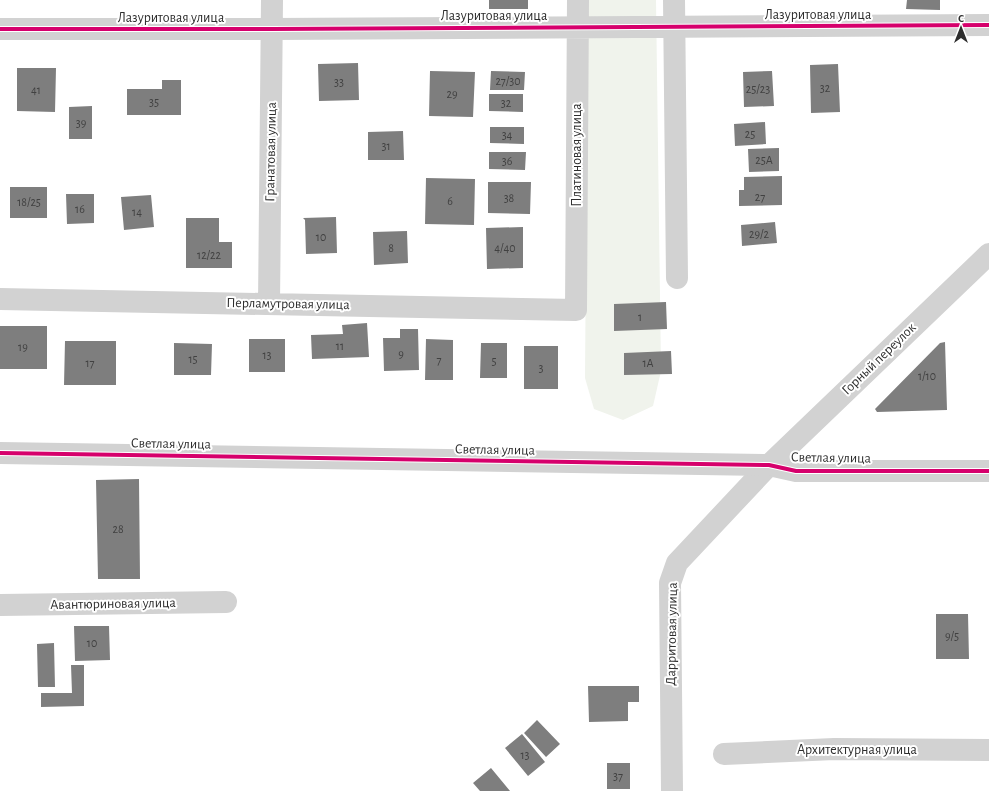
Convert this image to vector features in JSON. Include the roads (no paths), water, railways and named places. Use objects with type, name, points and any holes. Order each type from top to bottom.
[{"type":"street","name":"Гранатовая улица","points":[[270,304],[272,0]]},
{"type":"street","name":"Платиновая улица","points":[[576,310],[578,0]]},
{"type":"street","points":[[674,0],[677,278]]},
{"type":"street","name":"Лазуритовая улица","points":[[0,29],[989,25]]},
{"type":"street","name":"Горный переулок","points":[[768,465],[989,254]]},
{"type":"street","name":"Перламутровая улица","points":[[0,298],[576,310]]},
{"type":"street","name":"Светлая улица","points":[[0,452],[768,465],[796,470],[989,470]]},
{"type":"street","name":"Дарритовая улица","points":[[672,791],[670,583],[677,563],[768,465]]},
{"type":"street","name":"Авантюриновая улица","points":[[0,605],[226,602]]},
{"type":"street","name":"Архитектурная улица","points":[[724,754],[834,749],[989,750]]}]
